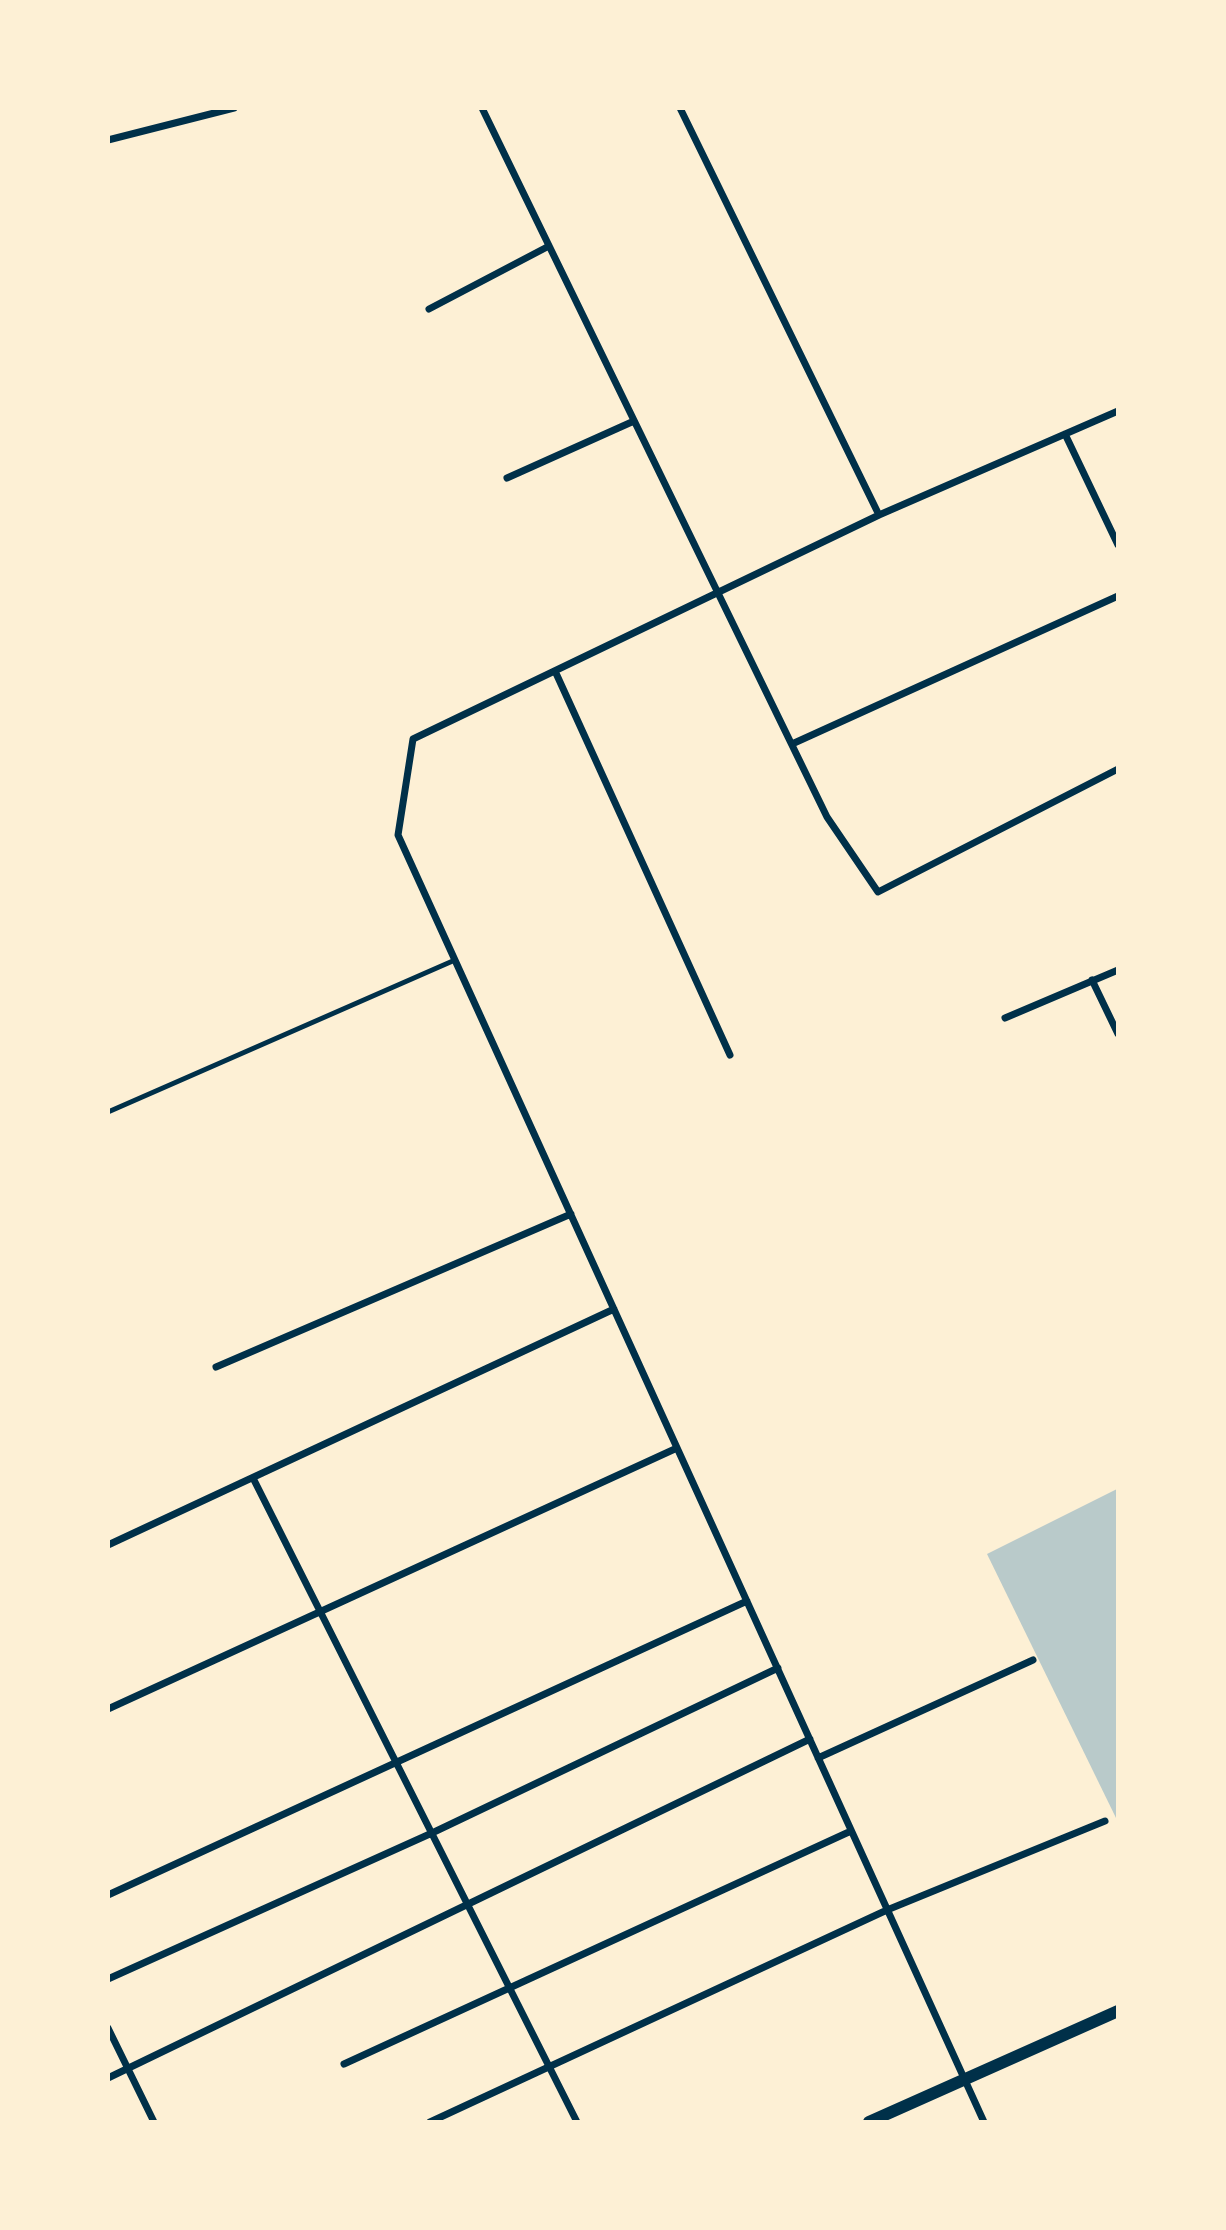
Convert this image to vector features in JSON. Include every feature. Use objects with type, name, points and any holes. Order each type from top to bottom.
[{"type":"street","points":[[108,139],[234,108]]},
{"type":"street","points":[[482,108],[827,817],[878,892],[1118,769]]},
{"type":"street","points":[[680,108],[879,515]]},
{"type":"street","points":[[429,309],[549,246]]},
{"type":"street","points":[[985,2122],[398,835],[413,739],[879,515],[1118,411]]},
{"type":"street","points":[[507,478],[634,421]]},
{"type":"street","points":[[1065,434],[1118,545]]},
{"type":"street","points":[[792,744],[1118,596]]},
{"type":"street","points":[[555,671],[730,1055]]},
{"type":"street","points":[[1005,1018],[1118,970]]},
{"type":"street","points":[[1092,981],[1118,1034]]},
{"type":"street","points":[[216,1367],[571,1214]]},
{"type":"street","points":[[108,1545],[614,1309]]},
{"type":"street","points":[[108,1709],[677,1448]]},
{"type":"street","points":[[253,1478],[577,2122]]},
{"type":"street","points":[[108,1895],[747,1601]]},
{"type":"street","points":[[818,1758],[1033,1660]]},
{"type":"street","points":[[108,1979],[432,1833],[778,1668]]},
{"type":"street","points":[[108,2078],[810,1739]]},
{"type":"street","points":[[430,2122],[887,1910],[1105,1821]]},
{"type":"street","points":[[344,2064],[851,1831]]},
{"type":"street","points":[[869,2122],[1118,2011]]},
{"type":"street","points":[[108,2028],[155,2122]]},
{"type":"lane","points":[[108,1112],[455,960]]},
{"type":"shaded area","points":[[1117,1489],[1117,1820],[987,1554]]}]
